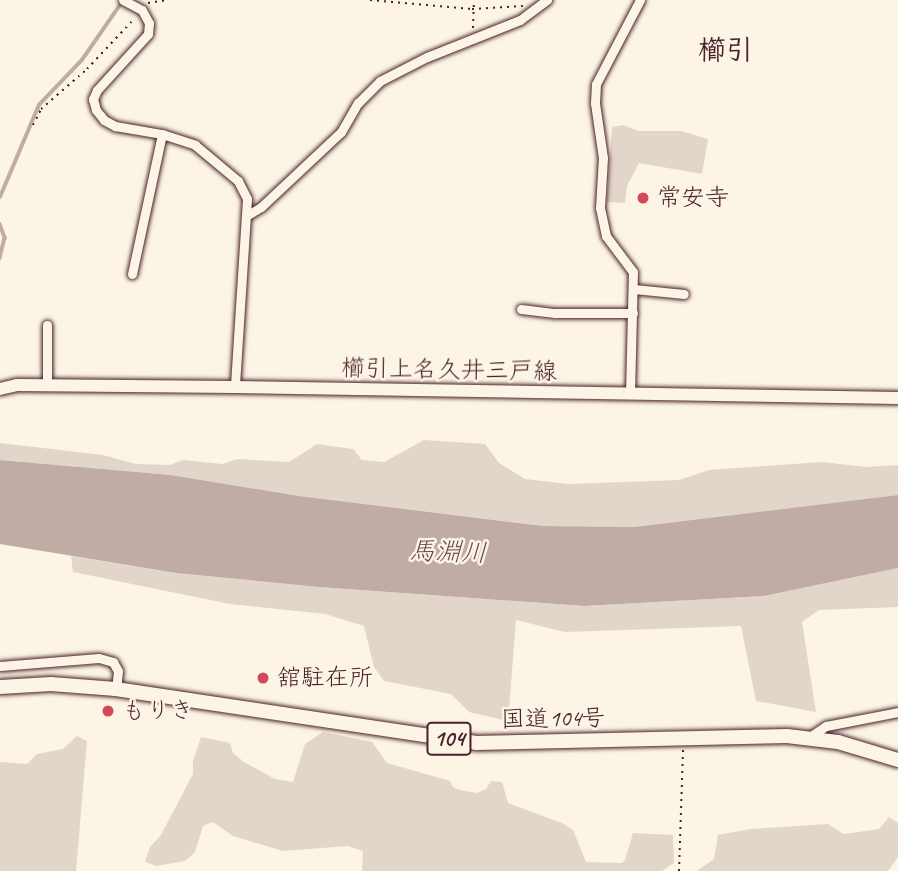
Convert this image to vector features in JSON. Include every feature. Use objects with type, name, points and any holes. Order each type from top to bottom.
[{"type":"highway","name":"国道104号","points":[[0,687],[51,684],[116,688],[476,743],[741,736],[808,738],[838,742],[898,760]]},
{"type":"main road","name":"櫛引上名久井三戸線","points":[[0,388],[47,385],[235,387],[898,398]]},
{"type":"street","points":[[123,0],[140,9],[149,23],[148,34],[97,90],[93,99],[96,110],[104,120],[115,126],[162,134],[195,145],[239,181],[247,199],[235,387]]},
{"type":"street","points":[[630,394],[634,272],[606,236],[600,208],[603,158],[595,103],[596,84],[640,0]]},
{"type":"street","points":[[246,216],[261,208],[341,131],[358,103],[380,81],[397,71],[520,20],[545,1]]},
{"type":"street","points":[[132,274],[162,134]]},
{"type":"street","points":[[634,289],[684,295]]},
{"type":"street","points":[[521,309],[555,313],[633,313]]},
{"type":"street","points":[[47,325],[47,385]]},
{"type":"street","points":[[0,666],[99,658],[113,662],[118,671],[116,688]]},
{"type":"street","points":[[808,738],[826,726],[898,712]]},
{"type":"path","points":[[33,125],[41,109],[87,69],[140,9],[166,0]]},
{"type":"path","points":[[370,0],[472,9],[545,1]]},
{"type":"path","points":[[474,0],[474,39]]},
{"type":"path","points":[[679,871],[683,745]]},
{"type":"shaded area","points":[[623,125],[639,131],[681,131],[708,139],[702,174],[639,163],[627,186],[625,203],[607,202],[612,127]]},
{"type":"shaded area","points":[[424,440],[485,444],[499,463],[525,479],[569,484],[679,480],[709,470],[822,462],[866,467],[898,465],[898,495],[634,527],[543,526],[299,496],[171,475],[0,460],[0,443],[103,455],[136,464],[170,465],[183,460],[223,464],[237,459],[289,462],[317,444],[353,449],[362,460],[384,462]]},
{"type":"shaded area","points":[[71,556],[176,573],[319,587],[584,606],[764,596],[898,568],[898,607],[819,610],[802,622],[816,712],[756,701],[741,626],[565,632],[516,620],[508,721],[469,712],[451,694],[384,681],[374,667],[364,626],[325,614],[230,604],[73,572]]},
{"type":"shaded area","points":[[323,732],[372,742],[387,763],[450,781],[453,787],[460,790],[477,793],[486,789],[491,781],[502,782],[508,803],[562,823],[573,830],[586,862],[622,863],[633,833],[673,835],[674,863],[662,871],[362,871],[363,851],[348,846],[283,851],[233,836],[213,822],[203,826],[195,852],[185,861],[156,866],[145,862],[150,847],[161,835],[193,774],[193,761],[201,737],[230,743],[233,753],[244,762],[275,779],[293,782],[305,744]]},
{"type":"shaded area","points":[[77,736],[87,741],[76,871],[0,871],[0,762],[27,764],[37,754],[63,749]]},
{"type":"shaded area","points":[[889,817],[898,823],[898,857],[888,871],[697,871],[714,859],[718,835],[751,829],[828,824],[844,834],[879,829]]},
{"type":"water","name":"馬淵川","points":[[0,460],[171,475],[299,496],[543,526],[634,527],[898,495],[898,568],[764,596],[584,606],[319,587],[176,573],[0,544]]},
{"type":"waterway","points":[[0,197],[39,105],[82,60],[122,2]]},
{"type":"waterway","points":[[0,224],[5,238],[0,258]]},
{"type":"place","name":"常安寺","points":[[643,198]]},
{"type":"place","name":"舘駐在所","points":[[263,678]]},
{"type":"place","name":"もりき","points":[[108,711]]},
{"type":"district","name":"櫛引","points":[[726,50]]}]
